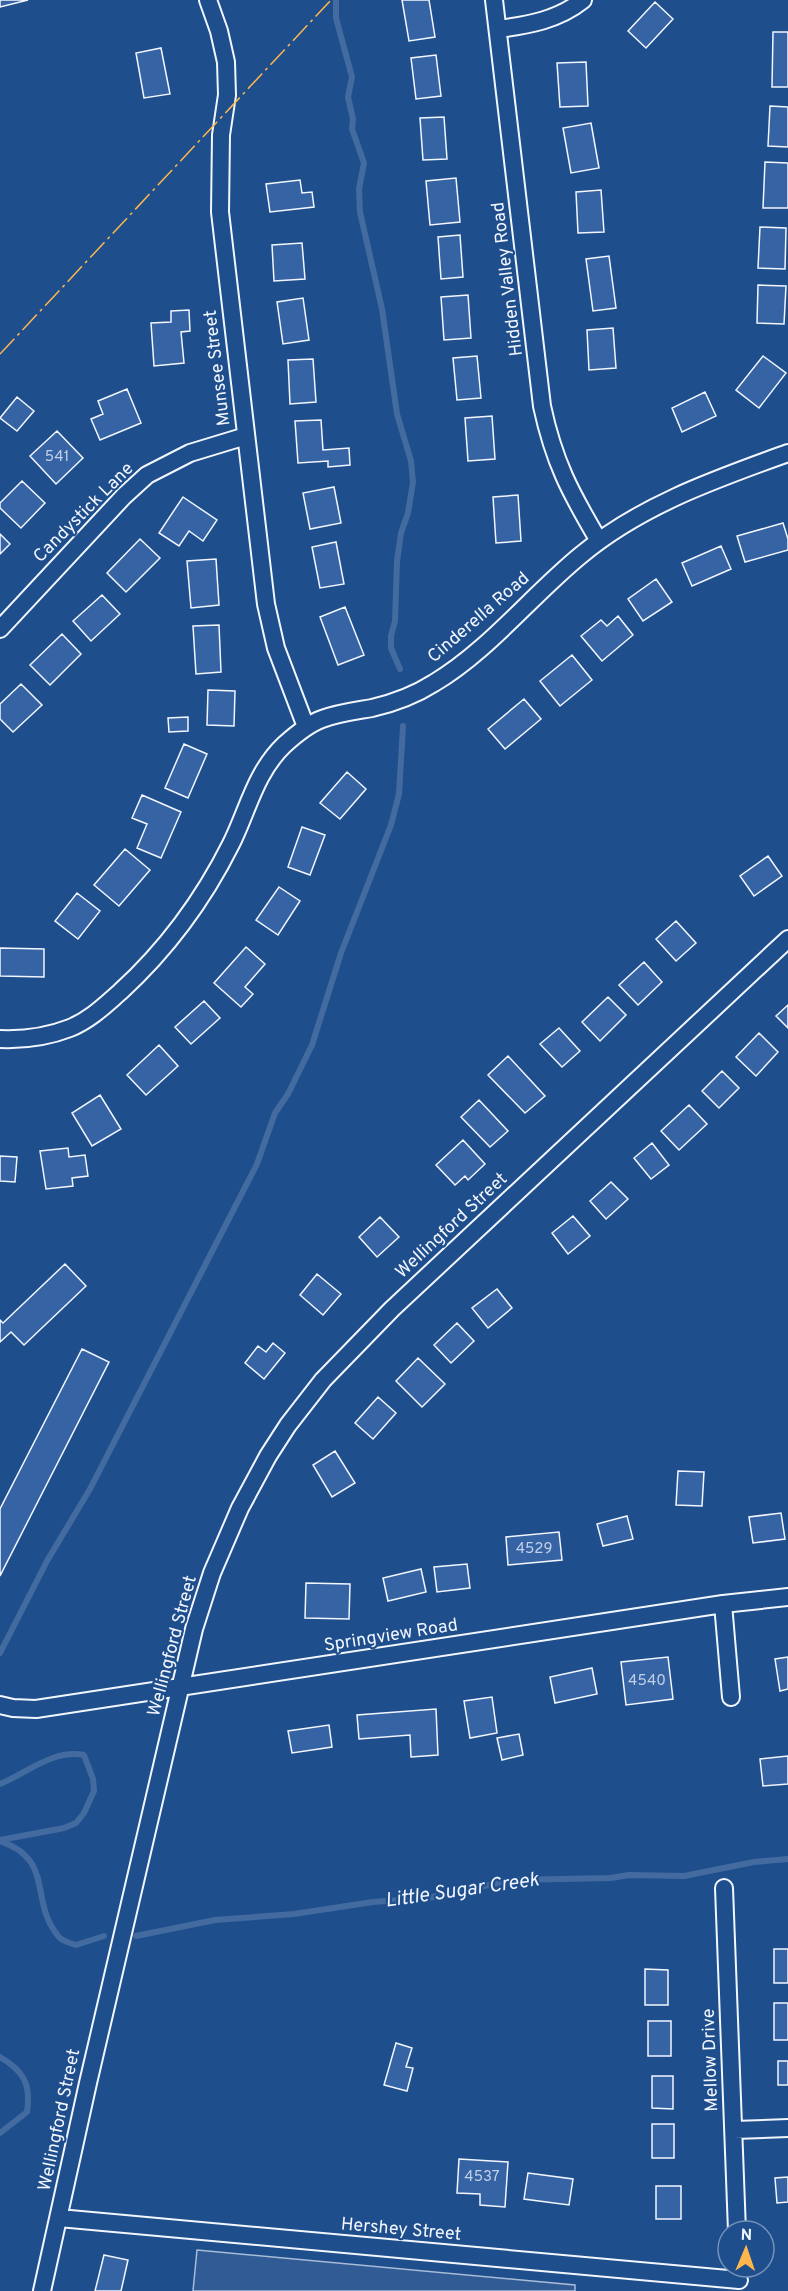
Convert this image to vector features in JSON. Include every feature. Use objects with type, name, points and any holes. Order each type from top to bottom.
[{"type":"street","name":"Munsee Street","points":[[208,0],[219,31],[226,62],[227,94],[222,135],[220,212],[266,604],[276,648],[306,727]]},
{"type":"street","name":"Hidden Valley Road","points":[[494,0],[549,442],[562,476],[599,541]]},
{"type":"street","points":[[498,29],[530,24],[557,16],[583,0]]},
{"type":"street","name":"Candystick Lane","points":[[0,629],[124,496],[147,475],[183,456],[246,436]]},
{"type":"street","name":"Cinderella Road","points":[[0,1040],[43,1037],[84,1021],[102,1008],[159,954],[211,882],[232,842],[251,792],[265,768],[283,746],[306,727],[335,715],[376,707],[408,697],[433,684],[462,665],[556,576],[623,524],[668,500],[788,453]]},
{"type":"street","name":"Wellingford Street","points":[[42,2291],[90,2072],[194,1629],[208,1584],[240,1508],[283,1432],[323,1380],[392,1310],[788,939]]},
{"type":"street","name":"Springview Road","points":[[0,1705],[36,1709],[723,1604],[788,1597]]},
{"type":"street","points":[[723,1604],[732,1697]]},
{"type":"street","name":"Mellow Drive","points":[[724,1888],[737,2219]]},
{"type":"street","points":[[734,2130],[788,2128]]},
{"type":"street","name":"Hershey Street","points":[[59,2218],[716,2277]]},
{"type":"shaded area","points":[[197,2250],[575,2285],[575,2291],[193,2291]]},
{"type":"building","points":[[0,0],[28,0],[0,7]]},
{"type":"building","points":[[402,0],[429,0],[435,37],[409,41]]},
{"type":"building","points":[[655,2],[673,19],[646,48],[628,31]]},
{"type":"building","points":[[773,32],[788,32],[788,87],[772,87]]},
{"type":"building","points":[[161,48],[170,94],[144,98],[136,53]]},
{"type":"building","points":[[436,55],[441,96],[416,99],[411,58]]},
{"type":"building","points":[[586,62],[588,106],[560,107],[557,63]]},
{"type":"building","points":[[770,106],[788,107],[788,147],[768,146]]},
{"type":"building","points":[[444,117],[447,159],[423,160],[420,118]]},
{"type":"building","points":[[591,123],[599,168],[571,173],[563,128]]},
{"type":"building","points":[[765,162],[788,163],[788,208],[763,208]]},
{"type":"building","points":[[456,178],[460,222],[430,225],[426,181]]},
{"type":"building","points":[[300,180],[302,193],[312,192],[314,207],[270,212],[266,184]]},
{"type":"building","points":[[601,190],[604,232],[578,233],[576,192]]},
{"type":"building","points":[[760,227],[786,228],[785,269],[758,268]]},
{"type":"building","points":[[460,235],[463,277],[441,279],[438,237]]},
{"type":"building","points":[[302,243],[305,279],[274,281],[272,245]]},
{"type":"building","points":[[609,256],[616,308],[593,311],[586,259]]},
{"type":"building","points":[[758,285],[786,286],[784,324],[757,323]]},
{"type":"building","points":[[468,295],[471,338],[444,340],[441,297]]},
{"type":"building","points":[[303,298],[309,340],[283,344],[277,302]]},
{"type":"building","points":[[189,310],[190,331],[181,332],[184,363],[154,366],[151,323],[171,322],[171,311]]},
{"type":"building","points":[[613,328],[616,368],[589,370],[587,330]]},
{"type":"building","points":[[477,356],[481,398],[457,400],[453,358]]},
{"type":"building","points":[[763,356],[786,373],[759,408],[736,390]]},
{"type":"building","points":[[313,359],[316,402],[290,404],[288,360]]},
{"type":"building","points":[[127,389],[141,423],[100,440],[91,419],[103,414],[98,401]]},
{"type":"building","points":[[705,392],[716,416],[682,432],[672,408]]},
{"type":"building","points":[[17,397],[34,411],[17,431],[0,418]]},
{"type":"building","points":[[492,416],[495,459],[468,461],[465,418]]},
{"type":"building","points":[[321,420],[323,450],[349,448],[350,465],[328,467],[328,461],[298,463],[295,421]]},
{"type":"building","points":[[57,431],[83,458],[56,484],[30,456]]},
{"type":"building","points":[[22,481],[45,503],[21,528],[0,508],[0,503]]},
{"type":"building","points":[[334,487],[341,523],[310,529],[303,493]]},
{"type":"building","points":[[518,495],[521,541],[496,543],[493,497]]},
{"type":"building","points":[[183,497],[217,520],[203,541],[189,531],[179,546],[159,533]]},
{"type":"building","points":[[783,523],[788,539],[788,550],[745,562],[737,536]]},
{"type":"building","points":[[0,534],[10,544],[0,554]]},
{"type":"building","points":[[140,539],[160,558],[126,592],[107,573]]},
{"type":"building","points":[[336,542],[344,584],[320,588],[312,547]]},
{"type":"building","points":[[721,546],[731,569],[692,586],[682,563]]},
{"type":"building","points":[[216,559],[219,605],[191,608],[187,561]]},
{"type":"building","points":[[656,579],[672,602],[643,621],[628,599]]},
{"type":"building","points":[[102,595],[120,614],[91,641],[73,621]]},
{"type":"building","points":[[345,607],[364,655],[338,665],[320,617]]},
{"type":"building","points":[[618,616],[633,635],[602,661],[581,636],[601,620],[607,626]]},
{"type":"building","points":[[219,625],[221,672],[196,674],[193,626]]},
{"type":"building","points":[[62,634],[81,654],[50,685],[30,665]]},
{"type":"building","points":[[572,655],[592,680],[560,706],[540,681]]},
{"type":"building","points":[[21,684],[42,705],[13,732],[0,719],[0,704]]},
{"type":"building","points":[[208,690],[235,691],[234,726],[207,725]]},
{"type":"building","points":[[524,699],[541,719],[505,749],[488,729]]},
{"type":"building","points":[[188,717],[188,731],[169,732],[168,718]]},
{"type":"building","points":[[184,744],[207,754],[188,798],[165,788]]},
{"type":"building","points":[[347,772],[366,789],[340,819],[320,803]]},
{"type":"building","points":[[142,795],[181,812],[161,858],[137,848],[147,824],[132,818]]},
{"type":"building","points":[[302,827],[325,835],[310,875],[288,867]]},
{"type":"building","points":[[125,849],[150,870],[119,906],[94,885]]},
{"type":"building","points":[[768,856],[782,876],[754,896],[740,876]]},
{"type":"building","points":[[279,887],[300,901],[278,935],[256,920]]},
{"type":"building","points":[[77,893],[100,911],[78,939],[55,921]]},
{"type":"building","points":[[676,921],[696,943],[676,961],[656,939]]},
{"type":"building","points":[[246,947],[265,964],[245,987],[253,994],[241,1007],[214,983]]},
{"type":"building","points":[[0,948],[44,949],[44,977],[0,976]]},
{"type":"building","points":[[644,962],[662,982],[638,1005],[619,985]]},
{"type":"building","points":[[608,997],[626,1015],[600,1041],[582,1022]]},
{"type":"building","points":[[204,1001],[220,1018],[191,1044],[175,1027]]},
{"type":"building","points":[[788,1005],[788,1028],[776,1016]]},
{"type":"building","points":[[559,1028],[580,1051],[562,1067],[540,1044]]},
{"type":"building","points":[[759,1033],[778,1052],[756,1076],[736,1057]]},
{"type":"building","points":[[159,1045],[178,1066],[146,1095],[127,1075]]},
{"type":"building","points":[[508,1056],[545,1096],[525,1113],[488,1075]]},
{"type":"building","points":[[722,1071],[739,1088],[719,1108],[702,1091]]},
{"type":"building","points":[[100,1095],[121,1129],[92,1146],[72,1113]]},
{"type":"building","points":[[479,1100],[508,1131],[490,1147],[461,1117]]},
{"type":"building","points":[[689,1105],[707,1124],[679,1150],[661,1131]]},
{"type":"building","points":[[463,1140],[485,1164],[468,1180],[465,1176],[455,1185],[436,1165]]},
{"type":"building","points":[[652,1143],[669,1165],[651,1179],[634,1158]]},
{"type":"building","points":[[68,1148],[69,1157],[85,1155],[88,1176],[72,1178],[73,1186],[46,1189],[40,1151]]},
{"type":"building","points":[[0,1156],[17,1157],[15,1182],[0,1181]]},
{"type":"building","points":[[611,1182],[628,1199],[606,1219],[590,1201]]},
{"type":"building","points":[[573,1216],[590,1236],[568,1254],[552,1233]]},
{"type":"building","points":[[380,1217],[399,1237],[377,1257],[359,1237]]},
{"type":"building","points":[[65,1264],[86,1286],[24,1345],[11,1332],[0,1342],[0,1320],[3,1323]]},
{"type":"building","points":[[317,1274],[341,1294],[323,1315],[300,1295]]},
{"type":"building","points":[[497,1289],[512,1308],[488,1328],[472,1308]]},
{"type":"building","points":[[457,1323],[474,1341],[451,1363],[434,1345]]},
{"type":"building","points":[[273,1343],[285,1353],[264,1379],[245,1363],[258,1346],[266,1352]]},
{"type":"building","points":[[82,1349],[109,1362],[0,1576],[0,1509]]},
{"type":"building","points":[[418,1358],[445,1384],[422,1407],[396,1381]]},
{"type":"building","points":[[378,1397],[396,1413],[373,1439],[355,1423]]},
{"type":"building","points":[[335,1451],[355,1483],[332,1497],[313,1465]]},
{"type":"building","points":[[678,1471],[704,1472],[702,1506],[676,1505]]},
{"type":"building","points":[[781,1513],[785,1539],[753,1543],[749,1517]]},
{"type":"building","points":[[627,1516],[633,1539],[603,1546],[597,1524]]},
{"type":"building","points":[[559,1532],[562,1560],[508,1565],[506,1537]]},
{"type":"building","points":[[467,1564],[470,1588],[437,1592],[434,1567]]},
{"type":"building","points":[[421,1569],[426,1592],[388,1601],[383,1578]]},
{"type":"building","points":[[306,1583],[350,1584],[349,1619],[305,1618]]},
{"type":"building","points":[[668,1657],[673,1699],[626,1705],[621,1662]]},
{"type":"building","points":[[788,1657],[788,1689],[780,1691],[775,1659]]},
{"type":"building","points":[[592,1668],[597,1694],[555,1703],[550,1677]]},
{"type":"building","points":[[492,1697],[497,1733],[470,1738],[464,1701]]},
{"type":"building","points":[[436,1709],[438,1755],[411,1757],[410,1735],[359,1739],[357,1715]]},
{"type":"building","points":[[329,1725],[332,1747],[292,1753],[288,1731]]},
{"type":"building","points":[[519,1734],[523,1755],[502,1760],[497,1738]]},
{"type":"building","points":[[788,1756],[788,1784],[763,1786],[760,1759]]},
{"type":"building","points":[[774,1949],[788,1949],[788,1983],[774,1983]]},
{"type":"building","points":[[645,1969],[668,1970],[668,2005],[645,2005]]},
{"type":"building","points":[[774,2003],[788,2003],[788,2040],[774,2040]]},
{"type":"building","points":[[648,2021],[671,2021],[671,2056],[648,2056]]},
{"type":"building","points":[[396,2043],[412,2048],[406,2067],[413,2068],[407,2091],[384,2085]]},
{"type":"building","points":[[778,2061],[788,2061],[788,2085],[778,2085]]},
{"type":"building","points":[[652,2076],[673,2076],[673,2109],[652,2108]]},
{"type":"building","points":[[652,2124],[674,2124],[674,2158],[652,2158]]},
{"type":"building","points":[[459,2159],[508,2162],[505,2207],[480,2205],[480,2194],[457,2193]]},
{"type":"building","points":[[528,2173],[573,2179],[569,2205],[524,2199]]},
{"type":"building","points":[[788,2177],[788,2202],[777,2203],[775,2178]]},
{"type":"building","points":[[656,2186],[681,2186],[681,2219],[656,2219]]},
{"type":"building","points":[[104,2255],[128,2260],[121,2291],[95,2291]]},
{"type":"waterway","points":[[336,0],[336,18],[352,77],[348,97],[353,119],[352,129],[364,163],[359,189],[360,212],[382,309],[397,414],[411,461],[413,482],[408,513],[401,533],[397,561],[395,621],[391,636],[391,648],[400,669]]},
{"type":"waterway","points":[[0,1653],[47,1561],[90,1489],[257,1164],[275,1113],[288,1094],[312,1045],[341,953],[391,825],[399,794],[403,726]]},
{"type":"waterway","points":[[0,1784],[40,1763],[62,1755],[73,1754],[84,1755],[93,1779],[94,1791],[84,1813],[76,1823],[64,1828],[0,1840]]},
{"type":"waterway","name":"Little Sugar Creek","points":[[0,1841],[17,1849],[28,1859],[35,1870],[50,1923],[60,1938],[76,1945],[104,1936]]},
{"type":"waterway","name":"Little Sugar Creek","points":[[136,1936],[215,1920],[294,1914],[373,1902],[428,1898],[512,1880],[611,1878],[629,1875],[684,1876],[754,1862],[788,1859]]},
{"type":"waterway","name":"Little Sugar Creek","points":[[0,2057],[20,2073],[27,2086],[28,2094],[27,2112],[0,2133]]},
{"type":"power","points":[[0,354],[331,0]]}]
